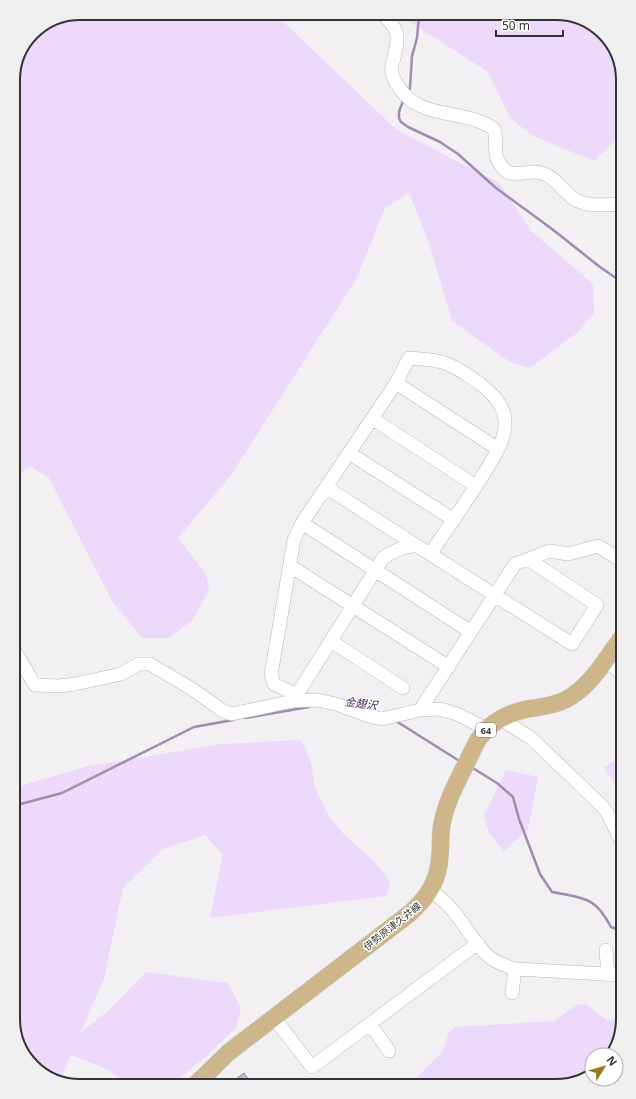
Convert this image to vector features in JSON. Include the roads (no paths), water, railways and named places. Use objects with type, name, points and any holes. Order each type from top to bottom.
[{"type":"main road","name":"伊勢原津久井線","points":[[201,1079],[229,1052],[409,914],[422,902],[435,881],[439,867],[441,825],[444,812],[480,737],[486,729],[503,717],[515,712],[554,705],[577,693],[587,684],[616,646]]},
{"type":"street","points":[[388,20],[395,27],[398,43],[392,66],[392,74],[404,93],[412,101],[429,109],[485,123],[494,129],[495,155],[498,162],[506,171],[514,174],[536,172],[545,174],[553,179],[578,202],[599,205],[616,204]]},
{"type":"street","points":[[295,698],[274,684],[271,675],[294,540],[302,523],[396,383],[409,358],[442,361],[456,367],[492,393],[498,400],[503,410],[505,424],[504,436],[498,449],[454,520],[430,554]]},
{"type":"street","points":[[396,383],[498,449]]},
{"type":"street","points":[[373,419],[476,486]]},
{"type":"street","points":[[349,453],[454,520]]},
{"type":"street","points":[[326,487],[572,644],[597,605],[528,559]]},
{"type":"street","points":[[302,523],[471,632]]},
{"type":"street","points":[[295,698],[384,558],[405,547],[417,546]]},
{"type":"street","points":[[420,710],[515,564],[550,551],[568,554],[598,546],[616,557]]},
{"type":"street","points":[[290,566],[449,667]]},
{"type":"street","points":[[331,641],[403,688]]},
{"type":"street","points":[[20,658],[25,670],[35,685],[59,686],[75,684],[121,674],[139,664],[150,664],[192,689],[223,711],[232,714],[295,698],[317,700],[336,704],[382,719],[420,710],[440,709],[457,714],[486,729]]},
{"type":"street","points":[[605,661],[616,669]]},
{"type":"street","points":[[503,717],[507,723],[531,738],[603,807],[616,831]]},
{"type":"street","points":[[603,807],[610,809],[616,814]]},
{"type":"street","points":[[430,891],[444,900],[488,956],[505,966],[515,969],[616,975]]},
{"type":"street","points":[[274,1018],[312,1067],[478,943]]},
{"type":"street","points":[[606,950],[608,974]]},
{"type":"street","points":[[512,993],[515,969]]},
{"type":"street","points":[[370,1024],[389,1051]]},
{"type":"waterway","points":[[408,92],[410,88],[412,56],[417,38],[419,20]]},
{"type":"waterway","points":[[404,98],[399,112],[401,122],[408,127],[440,142],[458,154],[496,188],[616,278]]},
{"type":"waterway","name":"金翅沢","points":[[245,718],[309,707]]},
{"type":"waterway","name":"金翅沢","points":[[20,804],[62,793],[194,727],[233,720]]},
{"type":"waterway","name":"金翅沢","points":[[396,721],[461,762]]},
{"type":"waterway","name":"金翅沢","points":[[471,767],[497,783],[513,797],[519,819],[540,874],[552,892],[587,900],[599,909],[611,927],[616,929]]}]
